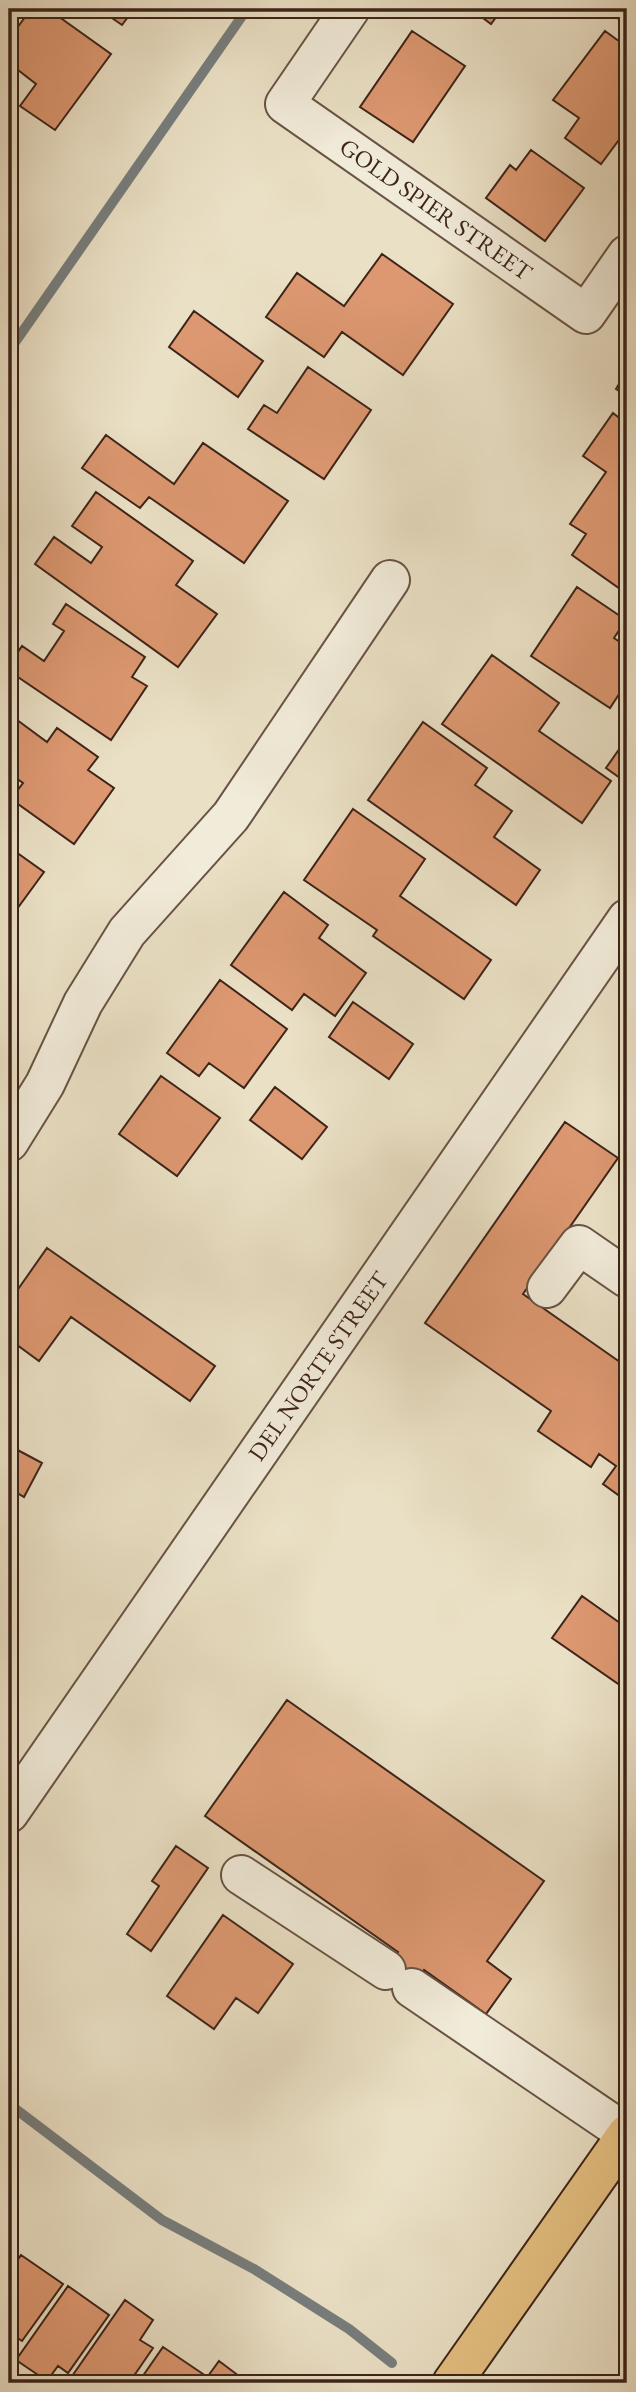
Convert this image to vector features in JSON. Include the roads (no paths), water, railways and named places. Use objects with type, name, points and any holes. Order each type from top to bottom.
[{"type":"main road","points":[[452,2383],[627,2134]]},
{"type":"street","name":"GOLD SPIER STREET","points":[[350,9],[285,104],[586,314],[627,255]]},
{"type":"street","points":[[9,1142],[44,1084],[83,1003],[127,932],[231,816],[390,580]]},
{"type":"street","name":"DEL NORTE STREET","points":[[9,1813],[627,919]]},
{"type":"street","points":[[547,1288],[579,1245],[627,1278]]},
{"type":"street","points":[[241,1875],[627,2134]]},
{"type":"waterway","points":[[9,351],[247,9]]},
{"type":"waterway","points":[[9,2104],[162,2220],[254,2269],[349,2329],[392,2363]]}]
